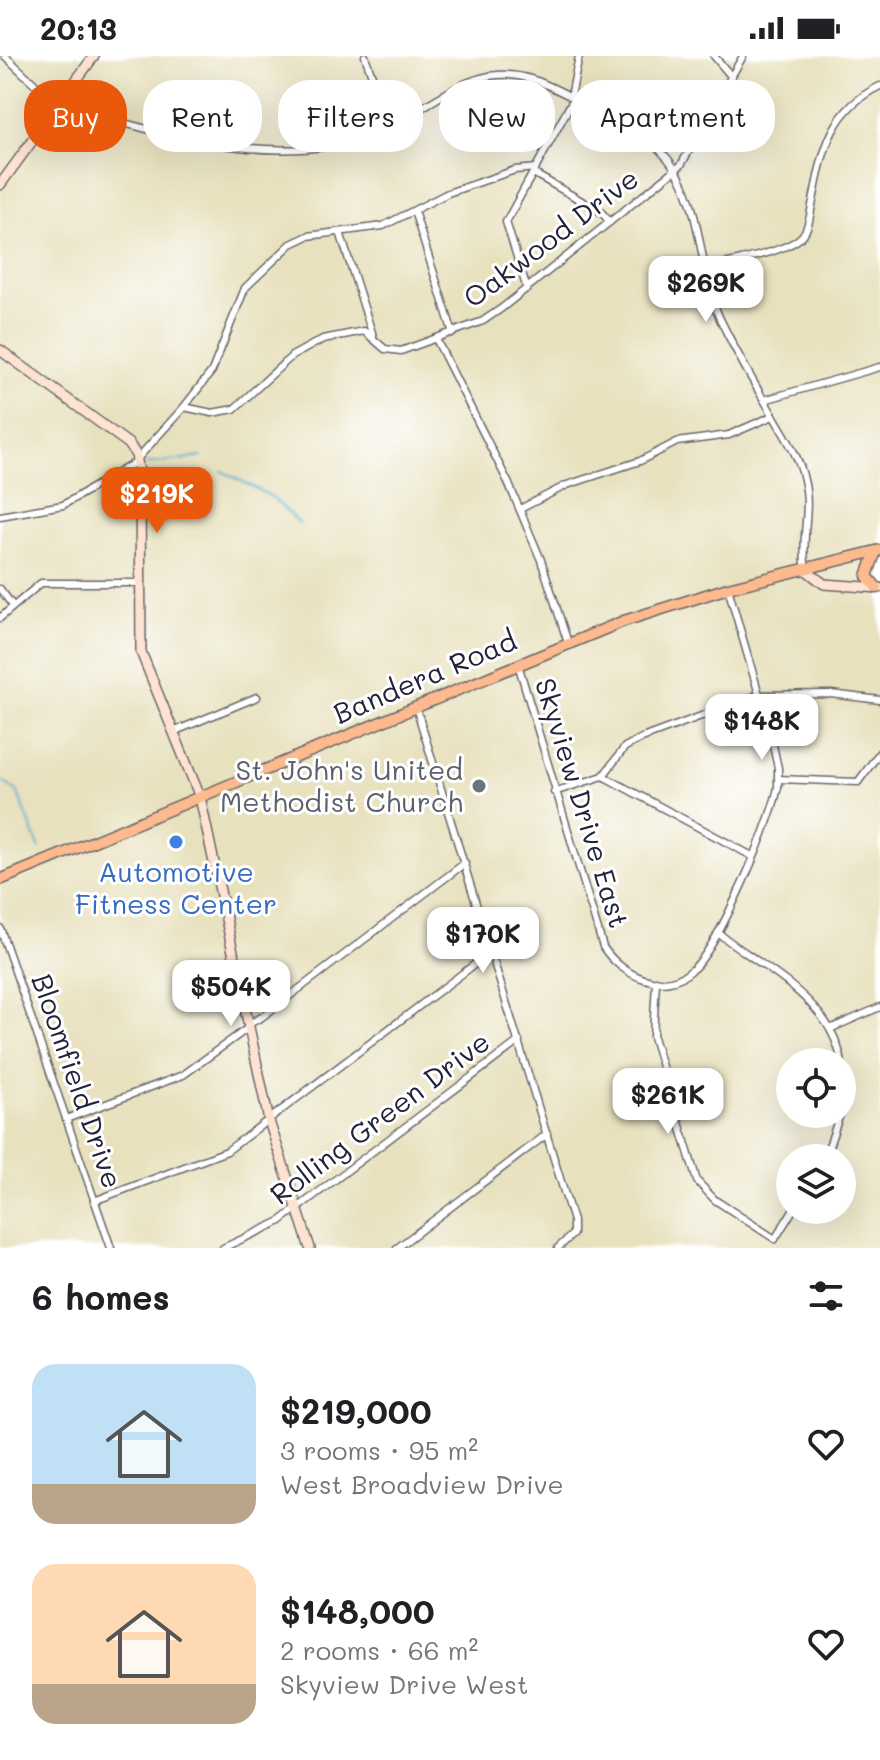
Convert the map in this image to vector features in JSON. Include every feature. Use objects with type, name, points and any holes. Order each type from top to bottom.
[{"type":"main road","name":"Bandera Road","points":[[0,880],[635,617],[728,588],[878,551]]},
{"type":"main road","points":[[878,551],[867,576],[879,588]]},
{"type":"street","points":[[5,56],[30,80]]},
{"type":"street","points":[[77,80],[94,56]]},
{"type":"street","points":[[365,56],[373,80]]},
{"type":"street","points":[[575,80],[579,56]]},
{"type":"street","points":[[714,56],[731,76]]},
{"type":"street","name":"Oakwood Drive","points":[[184,407],[212,413],[234,409],[281,364],[308,346],[356,330],[373,337],[390,351],[401,351],[483,321],[676,171],[743,56]]},
{"type":"street","points":[[423,109],[473,81],[497,75],[528,78],[571,98]]},
{"type":"street","points":[[704,268],[781,247],[800,238],[809,221],[825,143],[834,124],[845,109],[880,86]]},
{"type":"street","points":[[527,289],[506,222],[571,100]]},
{"type":"street","points":[[127,122],[236,148],[278,151]]},
{"type":"street","points":[[0,185],[24,152]]},
{"type":"street","points":[[658,152],[676,171],[691,205],[704,268],[719,315],[797,458],[805,483],[808,508],[803,550],[806,570],[827,584],[879,588]]},
{"type":"street","points":[[0,516],[63,505],[137,460],[212,371],[250,282],[298,240],[383,226],[448,193],[515,170],[534,170],[601,212],[610,222]]},
{"type":"street","points":[[414,211],[453,333]]},
{"type":"street","points":[[340,232],[373,337]]},
{"type":"street","points":[[436,339],[520,509],[568,643]]},
{"type":"street","points":[[0,350],[129,444],[137,460],[141,652],[200,797],[269,1121],[310,1248]]},
{"type":"street","points":[[764,400],[880,367]]},
{"type":"street","points":[[520,509],[567,485],[640,461],[677,442],[729,435],[773,416]]},
{"type":"street","points":[[0,618],[41,583],[141,583]]},
{"type":"street","points":[[728,588],[770,732],[778,779],[771,809],[718,933],[694,969],[674,979],[656,981],[653,1037],[697,1181],[715,1200],[775,1239]]},
{"type":"street","points":[[0,589],[13,606]]},
{"type":"street","name":"Skyview Drive East","points":[[518,664],[603,947],[631,974],[656,981]]},
{"type":"street","points":[[554,792],[603,776],[633,742],[758,695],[831,694],[880,700]]},
{"type":"street","points":[[173,732],[257,697]]},
{"type":"street","points":[[416,707],[574,1227],[569,1239],[558,1248]]},
{"type":"street","points":[[778,779],[858,782],[880,752]]},
{"type":"street","points":[[603,776],[752,856]]},
{"type":"street","points":[[66,1119],[183,1075],[465,863]]},
{"type":"street","name":"Bloomfield Drive","points":[[0,928],[111,1248]]},
{"type":"street","points":[[718,933],[801,996],[832,1028],[838,1048]]},
{"type":"street","points":[[94,1201],[202,1163],[238,1144],[491,952]]},
{"type":"street","points":[[832,1028],[880,1007]]},
{"type":"street","name":"Rolling Green Drive","points":[[223,1248],[262,1233],[519,1041]]},
{"type":"street","points":[[397,1248],[547,1134]]},
{"type":"street","points":[[776,1248],[775,1239],[784,1224]]},
{"type":"waterway","points":[[146,464],[202,457]]},
{"type":"waterway","points":[[222,471],[272,497],[300,524]]},
{"type":"waterway","points":[[0,780],[17,791],[40,849]]},
{"type":"place","name":"St. John's United Methodist Church","points":[[479,786]]},
{"type":"place","name":"Automotive Fitness Center","points":[[176,842]]}]
